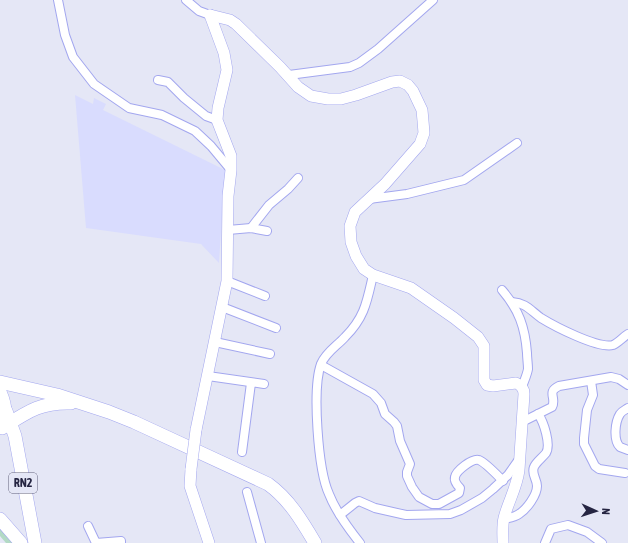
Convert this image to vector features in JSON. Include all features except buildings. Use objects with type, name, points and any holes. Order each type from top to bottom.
[{"type":"main road","points":[[0,382],[57,395],[134,422],[268,484],[277,490],[286,500],[315,543]]},
{"type":"main road","points":[[0,392],[4,401],[5,423],[41,406],[57,403],[82,403]]},
{"type":"main road","points":[[15,436],[20,420],[27,412]]},
{"type":"main road","name":"RN2","points":[[5,423],[15,436],[35,543]]},
{"type":"main road","points":[[0,519],[21,543]]},
{"type":"street","points":[[58,0],[65,35],[73,57],[94,84],[129,108],[162,115],[195,131],[211,146],[231,170]]},
{"type":"street","points":[[186,0],[199,11],[230,20],[236,24],[289,75],[298,87],[311,96],[328,99],[341,99],[392,82],[400,81],[408,85],[413,91],[422,110],[424,133],[420,144],[385,184],[355,212],[350,226],[350,242],[364,269],[373,274],[411,288],[478,337],[484,350],[484,380],[487,385],[516,384],[522,387]]},
{"type":"street","points":[[289,75],[350,67],[359,64],[433,0]]},
{"type":"street","points":[[208,543],[190,486],[191,469],[196,430],[227,281],[228,196],[231,170],[231,156],[217,120],[218,108],[227,70],[224,53],[210,15]]},
{"type":"street","points":[[158,80],[168,82],[184,98],[206,116],[217,120]]},
{"type":"street","points":[[369,199],[407,194],[464,180],[517,143]]},
{"type":"street","points":[[251,228],[269,205],[288,189],[298,178]]},
{"type":"street","points":[[228,230],[251,228],[267,231]]},
{"type":"street","points":[[360,543],[340,515],[328,494],[324,481],[320,452],[317,402],[321,365],[328,352],[344,339],[362,318],[373,274]]},
{"type":"street","points":[[227,281],[265,296]]},
{"type":"street","points":[[502,290],[512,302],[522,325],[526,338],[528,368],[522,387],[524,391],[518,479],[504,519],[503,543]]},
{"type":"street","points":[[512,302],[525,305],[539,316],[568,332],[602,344],[612,345],[628,334]]},
{"type":"street","points":[[222,307],[276,328]]},
{"type":"street","points":[[215,342],[270,354]]},
{"type":"street","points":[[321,365],[378,398],[385,414],[397,426],[400,441],[410,464],[407,476],[412,488],[419,497],[432,504],[439,504],[459,494],[460,488],[455,480],[455,477],[467,463],[473,460],[480,461],[503,481]]},
{"type":"street","points":[[208,376],[264,384]]},
{"type":"street","points":[[522,422],[553,406],[552,392],[556,387],[611,377],[619,379],[628,385]]},
{"type":"street","points":[[591,381],[593,395],[586,415],[584,444],[595,466],[599,469],[625,473]]},
{"type":"street","points":[[242,452],[251,383]]},
{"type":"street","points":[[628,408],[620,414],[616,429],[616,440],[620,447],[628,450]]},
{"type":"street","points":[[504,519],[515,516],[524,510],[537,488],[533,470],[548,448],[544,426],[538,414]]},
{"type":"street","points":[[340,515],[354,503],[359,501],[372,507],[406,515],[446,515],[461,510],[482,498],[503,481],[520,458]]},
{"type":"street","points":[[247,492],[261,543]]},
{"type":"street","points":[[545,543],[551,529],[568,525],[588,532],[602,543]]},
{"type":"street","points":[[88,526],[96,543],[121,543]]},
{"type":"street","points":[[353,534],[366,543]]},
{"type":"shaded area","points":[[75,95],[93,104],[94,98],[106,104],[103,110],[225,170],[219,263],[201,244],[86,228]]},
{"type":"green space","points":[[0,526],[15,543],[6,543],[0,536]]}]
